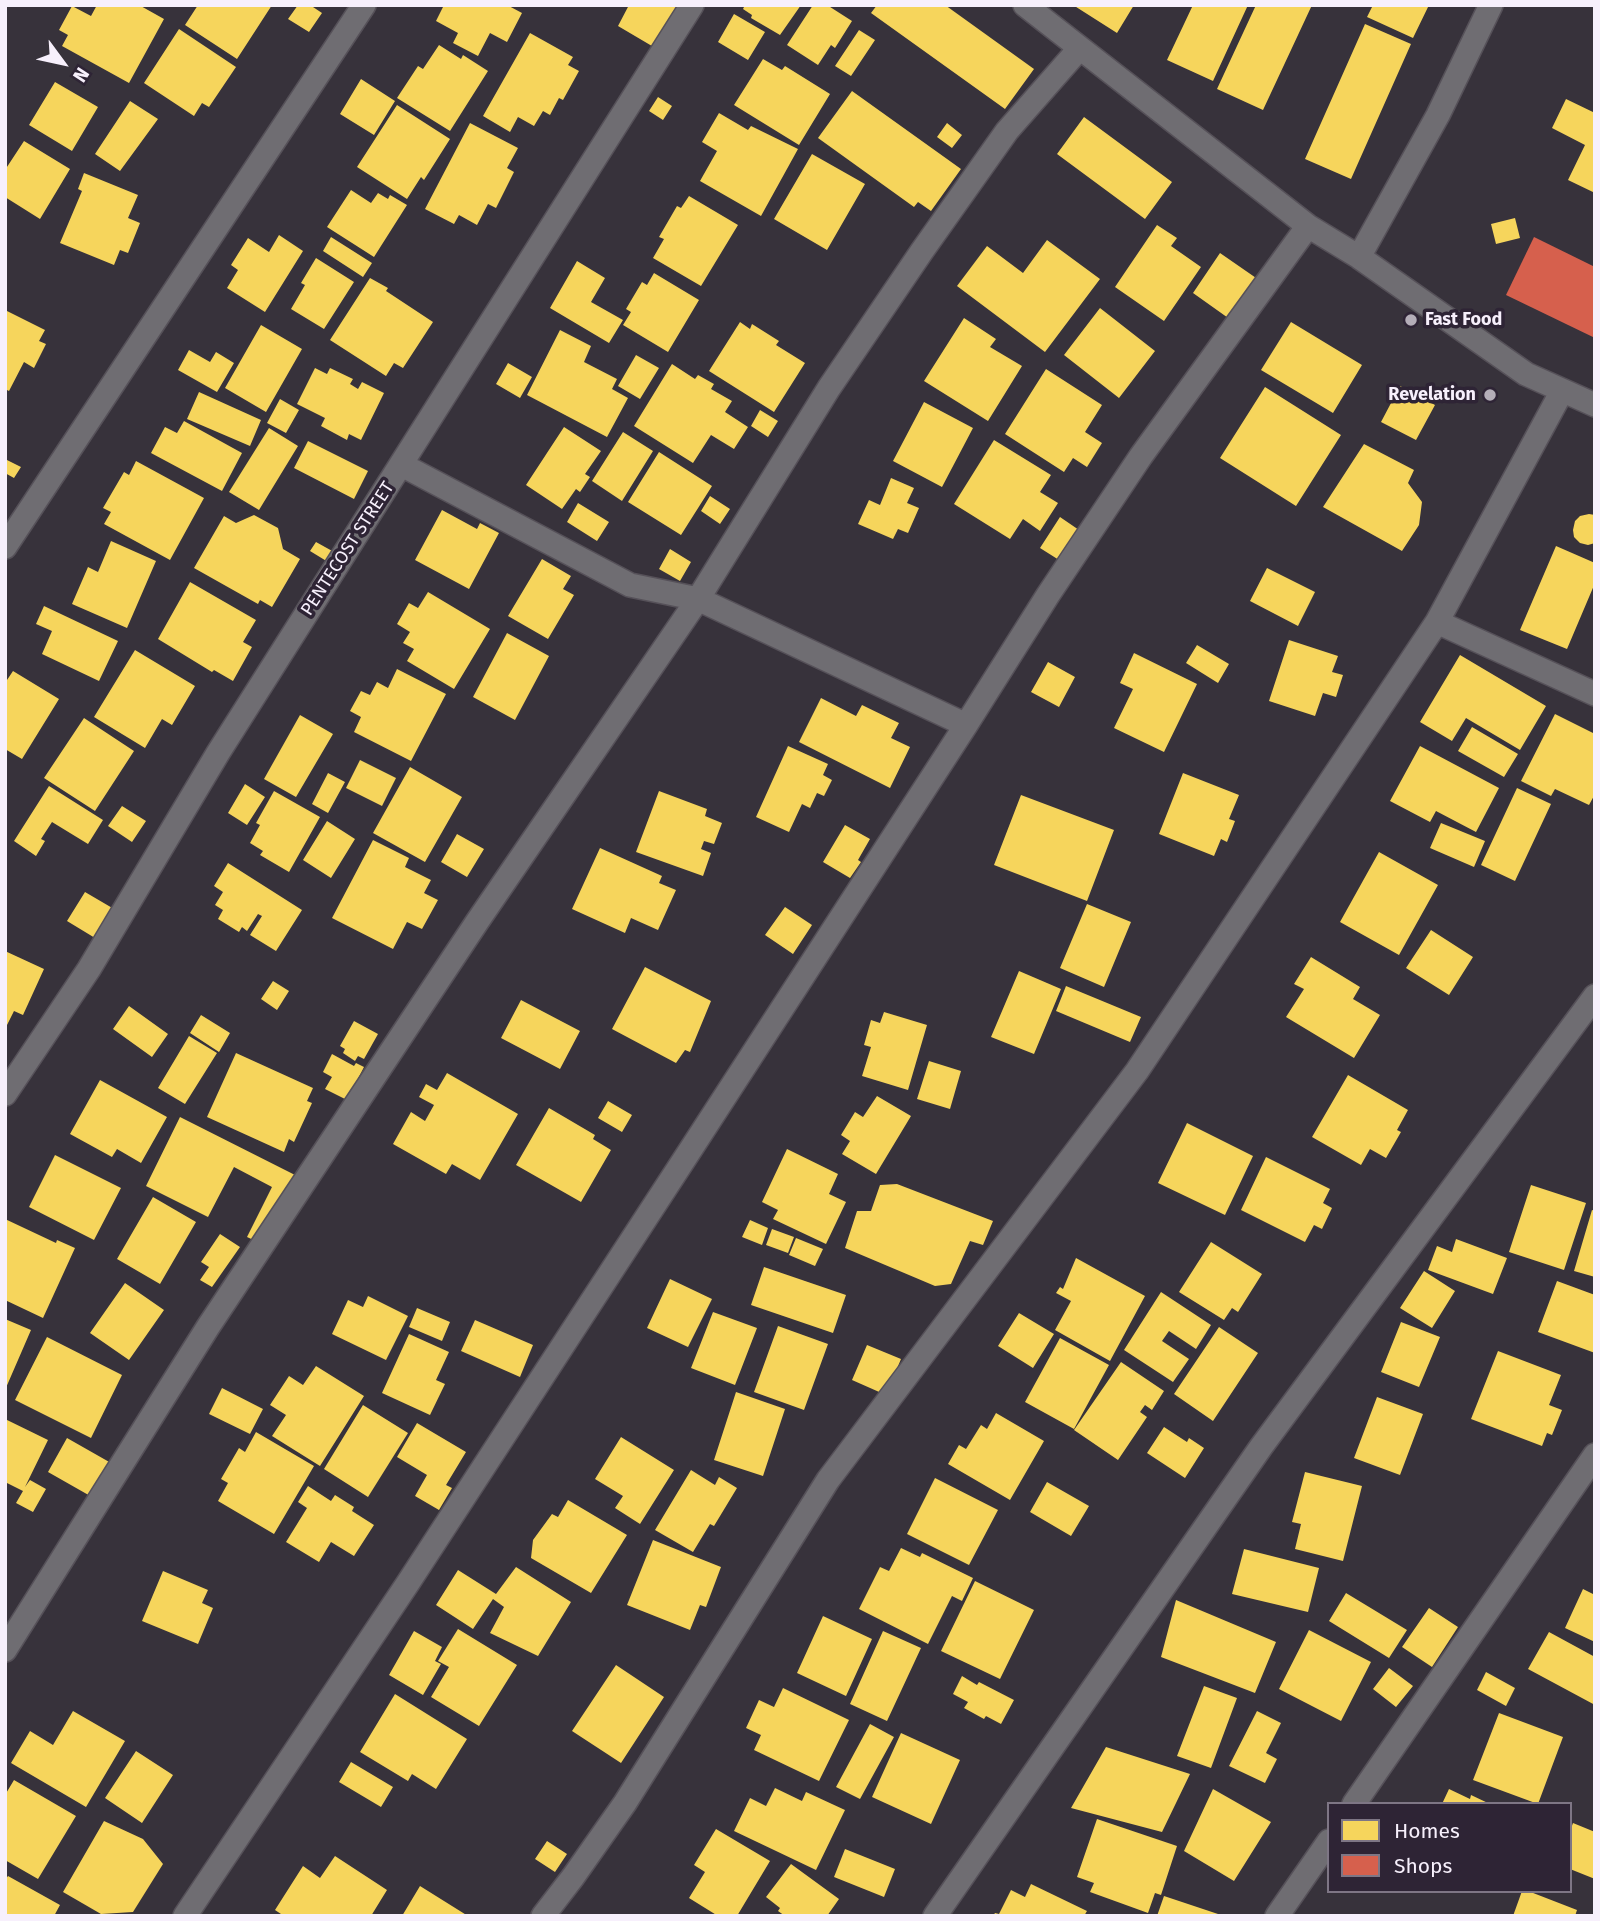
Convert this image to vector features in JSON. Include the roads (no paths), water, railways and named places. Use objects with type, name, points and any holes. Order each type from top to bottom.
[{"type":"street","points":[[5,547],[364,5]]},
{"type":"street","name":"PENTECOST STREET","points":[[5,1094],[89,969],[218,753],[692,5]]},
{"type":"street","points":[[1025,5],[1308,226],[1359,257],[1526,374],[1595,405]]},
{"type":"street","points":[[1359,257],[1438,115],[1491,5]]},
{"type":"street","points":[[5,1650],[208,1327],[477,922],[698,599],[829,388],[1007,131],[1079,49]]},
{"type":"street","points":[[185,1916],[415,1572],[966,725],[1048,594],[1141,456],[1308,226]]},
{"type":"street","points":[[543,1916],[625,1803],[828,1480],[1137,1071],[1437,622],[1562,391]]},
{"type":"street","points":[[402,465],[630,585],[698,599],[966,725]]},
{"type":"street","points":[[1437,622],[1595,694]]},
{"type":"street","points":[[935,1916],[1261,1447],[1595,996]]},
{"type":"street","points":[[1355,1802],[1595,1455]]},
{"type":"street","points":[[1276,1916],[1327,1844]]},
{"type":"place","name":"Fast Food","points":[[1411,320]]},
{"type":"place","name":"Revelation","points":[[1490,395]]}]
